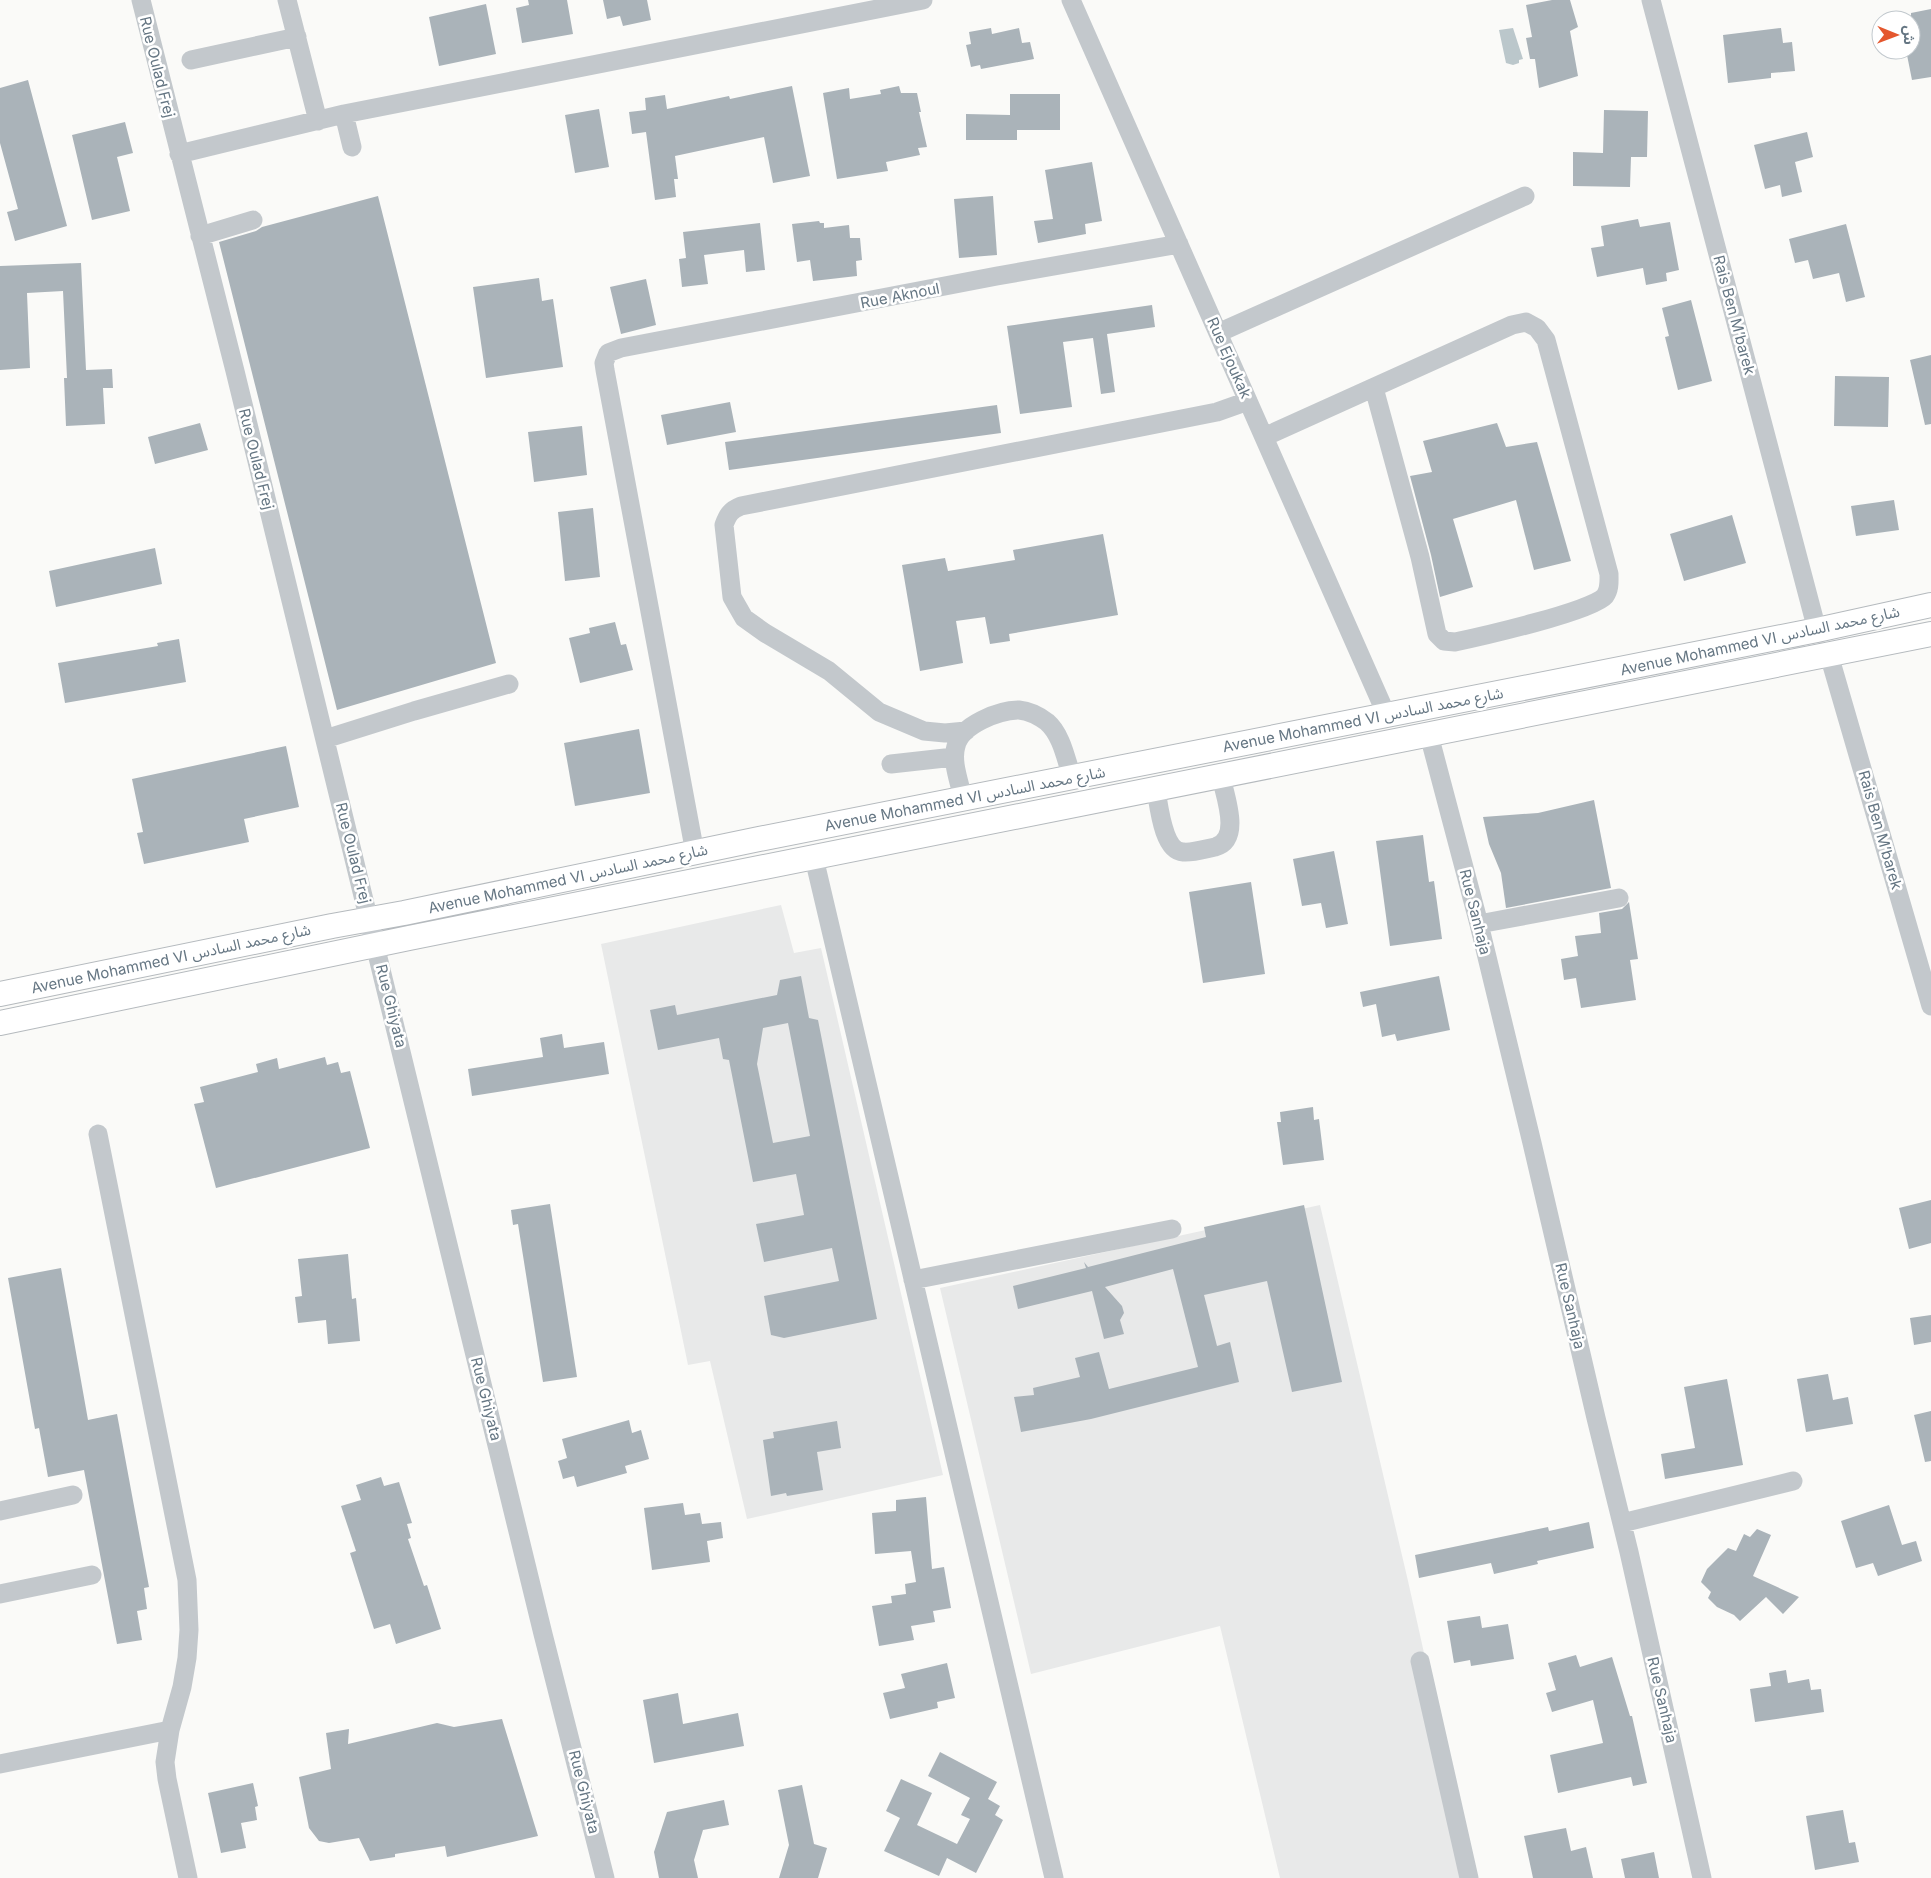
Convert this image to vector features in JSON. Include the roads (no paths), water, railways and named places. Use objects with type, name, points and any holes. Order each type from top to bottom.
[{"type":"main road","name":"Avenue Mohammed VI شارع محمد السادس","points":[[0,994],[1072,777],[1817,630],[1931,605]]},
{"type":"main road","name":"Avenue Mohammed VI شارع محمد السادس","points":[[0,1023],[1931,634]]},
{"type":"street","name":"Rue Oulad Frej","points":[[141,0],[369,920]]},
{"type":"street","points":[[287,0],[318,121]]},
{"type":"street","points":[[179,154],[344,114],[924,0]]},
{"type":"street","name":"Rue Ejoukak","points":[[1071,0],[1387,716]]},
{"type":"street","name":"Rais Ben M’barek","points":[[1651,0],[1817,630]]},
{"type":"street","points":[[191,60],[297,37]]},
{"type":"street","points":[[344,114],[352,147]]},
{"type":"street","points":[[1218,333],[1525,196]]},
{"type":"street","points":[[200,236],[253,220]]},
{"type":"street","name":"Rue Aknoul","points":[[696,853],[604,363],[608,353],[621,348],[997,276],[1179,244]]},
{"type":"street","points":[[1264,437],[1512,325],[1526,322],[1537,328],[1546,340],[1609,574],[1609,586],[1604,596],[1591,605],[1549,618],[1465,640],[1455,642],[1444,641],[1437,634],[1420,557],[1374,388]]},
{"type":"street","points":[[966,731],[945,733],[924,731],[879,712],[829,670],[765,634],[744,618],[732,597],[724,525],[733,509],[1216,412],[1248,401]]},
{"type":"street","name":"Rais Ben M’barek","points":[[1828,655],[1931,1006]]},
{"type":"street","points":[[325,739],[509,684]]},
{"type":"street","points":[[963,799],[954,757],[956,744],[966,731],[985,719],[1001,713],[1020,710],[1035,714],[1048,723],[1061,744],[1072,777]]},
{"type":"street","name":"Rue Sanhaja","points":[[1430,735],[1479,924],[1622,1523],[1702,1878]]},
{"type":"street","points":[[890,764],[954,757]]},
{"type":"street","points":[[1156,790],[1166,837],[1172,848],[1183,852],[1215,847],[1220,846],[1227,840],[1230,830],[1221,777]]},
{"type":"street","points":[[814,858],[1054,1878]]},
{"type":"street","points":[[1479,924],[1619,898]]},
{"type":"street","name":"Rue Ghiyata","points":[[369,920],[543,1634],[605,1878]]},
{"type":"street","points":[[98,1134],[187,1580],[189,1621],[187,1658],[182,1687],[170,1730],[165,1762],[166,1779],[188,1878]]},
{"type":"street","points":[[913,1280],[1172,1229]]},
{"type":"street","points":[[1622,1523],[1793,1481]]},
{"type":"street","points":[[0,1511],[73,1495]]},
{"type":"street","points":[[0,1594],[92,1575]]},
{"type":"street","points":[[1420,1661],[1469,1878]]},
{"type":"street","points":[[0,1764],[170,1730]]}]
